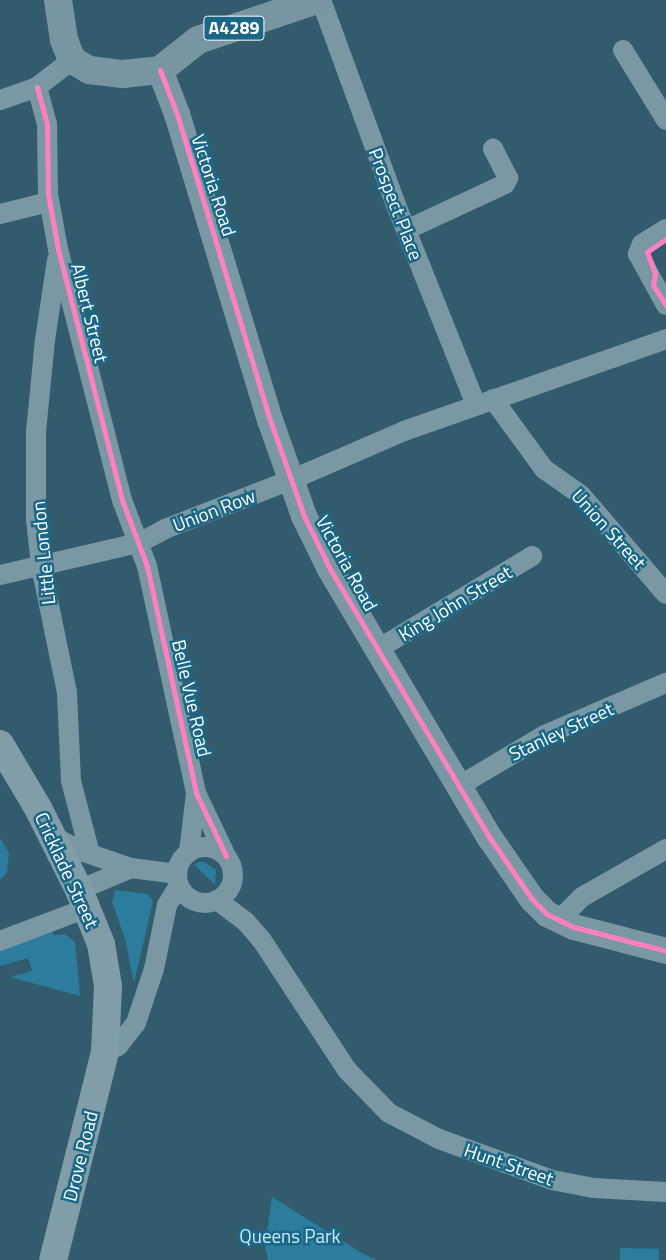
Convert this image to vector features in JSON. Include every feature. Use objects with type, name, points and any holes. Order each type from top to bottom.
[{"type":"main road","points":[[58,0],[64,40],[72,60],[98,72],[160,70]]},
{"type":"main road","name":"A4289","points":[[160,70],[198,40],[317,0]]},
{"type":"main road","name":"Cricklade Street","points":[[0,744],[52,836],[83,899],[103,952],[108,1004]]},
{"type":"main road","name":"Drove Road","points":[[53,1260],[105,1052],[108,1004]]},
{"type":"street","name":"Prospect Place","points":[[321,0],[396,206],[485,402]]},
{"type":"street","points":[[623,50],[666,120]]},
{"type":"street","points":[[0,100],[37,87],[72,60]]},
{"type":"street","name":"Victoria Road","points":[[160,70],[177,114],[291,480],[314,540],[460,786],[522,886],[539,907],[558,920],[587,932],[666,951]]},
{"type":"street","name":"Albert Street","points":[[37,87],[47,124],[49,202],[58,248],[120,491],[139,543]]},
{"type":"street","points":[[406,230],[505,184],[508,178],[493,149]]},
{"type":"street","points":[[0,214],[49,202]]},
{"type":"street","points":[[666,229],[642,244],[638,254],[666,306]]},
{"type":"street","name":"Little London","points":[[58,248],[45,340],[36,431],[36,520],[41,566],[67,693],[71,781],[90,854]]},
{"type":"street","points":[[291,480],[404,431],[666,339]]},
{"type":"street","name":"Union Street","points":[[485,402],[544,469],[581,495],[666,594]]},
{"type":"street","name":"Union Row","points":[[0,575],[139,543],[165,529],[291,480]]},
{"type":"street","name":"Belle Vue Road","points":[[139,543],[147,566],[180,705],[196,793],[231,863],[233,880],[230,888],[217,900]]},
{"type":"street","name":"King John Street","points":[[378,649],[532,556]]},
{"type":"street","name":"Stanley Street","points":[[460,786],[545,735],[666,683]]},
{"type":"street","name":"Belle Vue Road","points":[[178,880],[180,863],[189,852],[196,793]]},
{"type":"street","points":[[52,836],[90,854],[131,868],[178,880],[190,898],[198,902],[217,900]]},
{"type":"street","points":[[189,852],[212,848],[226,856]]},
{"type":"street","points":[[558,920],[582,897],[666,849]]},
{"type":"street","points":[[0,941],[83,899],[131,868]]},
{"type":"street","points":[[105,1052],[118,1046],[136,1023],[152,977],[167,905],[178,880]]},
{"type":"street","name":"Hunt Street","points":[[217,900],[242,918],[261,939],[347,1070],[367,1094],[407,1124],[515,1168],[575,1185],[666,1192]]},
{"type":"green space","points":[[0,838],[9,853],[7,872],[0,880]]},
{"type":"green space","points":[[203,861],[216,870],[215,885],[194,864]]},
{"type":"green space","points":[[115,890],[148,894],[153,901],[134,983],[125,939],[112,902]]},
{"type":"green space","points":[[51,930],[54,935],[65,934],[75,942],[80,996],[10,977],[32,971],[28,958],[0,966],[0,949]]},
{"type":"green space","name":"Queens Park","points":[[272,1197],[376,1260],[268,1260],[265,1245]]},
{"type":"green space","points":[[620,1248],[659,1249],[659,1260],[620,1260]]},
{"type":"cycle path","points":[[160,70],[177,114],[270,420],[304,516],[330,569],[490,838],[532,899],[547,914],[574,927],[666,951]]},
{"type":"cycle path","points":[[37,87],[47,124],[48,194],[58,249],[122,500],[147,566],[196,793],[226,856]]},
{"type":"cycle path","points":[[666,239],[647,252],[655,273],[653,285],[666,305]]}]
